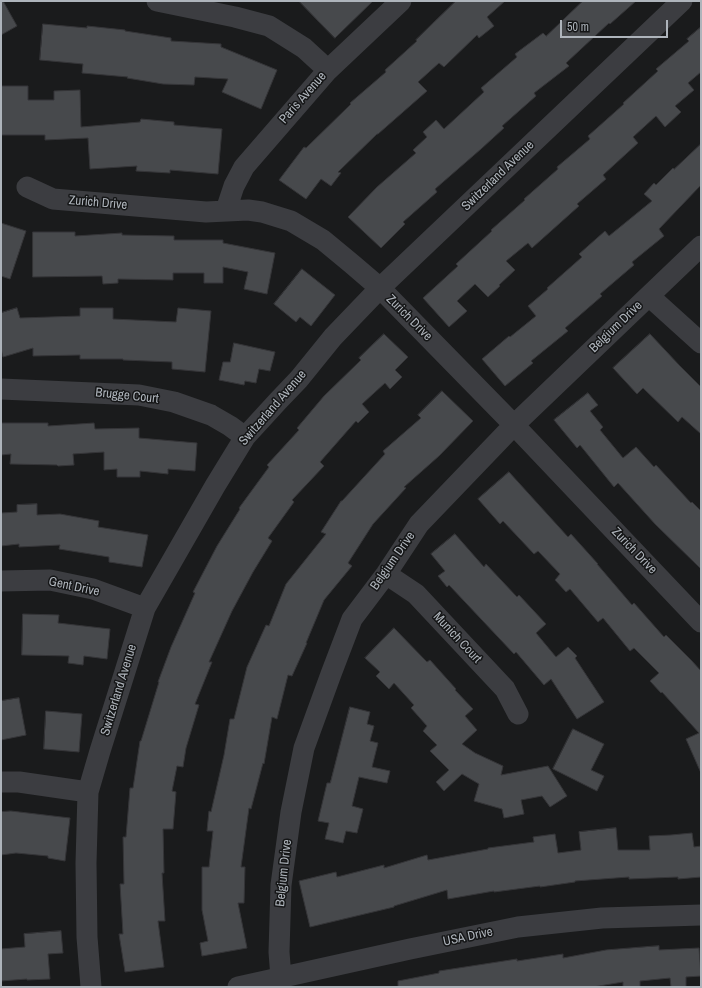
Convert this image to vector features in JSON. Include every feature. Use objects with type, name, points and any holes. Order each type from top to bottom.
[{"type":"street","points":[[157,1],[235,17],[269,26],[304,48],[328,70]]},
{"type":"street","name":"Paris Avenue","points":[[226,210],[234,186],[244,168],[328,70],[401,1]]},
{"type":"street","name":"Switzerland Avenue","points":[[91,987],[87,937],[86,863],[88,792],[145,608],[215,486],[245,437],[300,379],[333,337],[380,288],[682,1]]},
{"type":"street","name":"Zurich Drive","points":[[27,188],[53,200],[206,212],[226,210],[248,210],[262,212],[291,221],[323,240],[380,288],[514,425],[701,622]]},
{"type":"street","name":"Belgium Drive","points":[[281,978],[279,952],[281,885],[291,812],[304,748],[352,619],[386,574],[419,524],[514,425],[701,246]]},
{"type":"street","points":[[649,296],[701,343]]},
{"type":"street","name":"Brugge Court","points":[[1,388],[139,395],[167,400],[211,415],[245,437]]},
{"type":"street","name":"Munich Court","points":[[386,574],[416,594],[504,689],[518,714]]},
{"type":"street","name":"Gent Drive","points":[[1,581],[50,580],[93,589],[145,608]]},
{"type":"street","points":[[1,782],[19,782],[88,792]]},
{"type":"street","name":"USA Drive","points":[[238,987],[518,927],[602,918],[701,915]]},
{"type":"building","points":[[1,1],[3,1],[17,26],[1,35]]},
{"type":"building","points":[[299,1],[373,1],[335,38]]},
{"type":"building","points":[[456,1],[505,1],[487,17],[494,26],[479,38],[477,35],[444,67],[439,63],[418,82],[427,91],[377,134],[338,172],[341,173],[331,186],[321,179],[306,199],[279,180],[304,147],[306,148],[351,104],[350,103],[386,72],[385,70],[417,41],[416,40]]},
{"type":"building","points":[[583,1],[636,1],[610,24],[609,23],[566,63],[569,66],[534,93],[536,96],[502,126],[504,128],[435,189],[437,192],[403,222],[405,224],[381,248],[348,217],[377,187],[416,153],[413,150],[427,137],[423,132],[436,120],[444,129],[484,92],[481,88],[517,57],[515,54],[543,33],[546,36]]},
{"type":"building","points":[[43,24],[87,28],[87,26],[125,30],[171,38],[171,41],[221,44],[221,47],[277,70],[261,109],[222,92],[228,79],[195,77],[194,85],[163,84],[127,78],[128,77],[82,73],[83,64],[40,60]]},
{"type":"building","points":[[701,27],[701,72],[688,83],[694,90],[675,106],[681,112],[665,127],[656,116],[633,137],[638,143],[603,175],[606,179],[577,204],[579,206],[532,248],[528,243],[506,261],[515,270],[499,285],[500,286],[488,297],[475,284],[457,301],[467,311],[449,327],[423,298],[458,266],[456,264],[492,231],[491,230],[558,169],[557,167],[590,139],[588,136],[624,104],[623,103],[658,71],[656,69],[689,41],[687,39]]},
{"type":"building","points":[[1,86],[28,86],[28,100],[54,100],[54,91],[80,90],[81,127],[140,122],[141,119],[174,122],[174,125],[222,129],[218,174],[170,170],[170,173],[136,171],[137,166],[90,169],[88,138],[45,140],[45,135],[1,135]]},
{"type":"building","points":[[701,144],[701,185],[659,229],[664,236],[632,262],[634,265],[600,294],[602,296],[565,328],[568,331],[531,361],[533,363],[505,386],[482,359],[536,316],[528,306],[582,257],[579,254],[605,231],[609,236],[652,201],[644,194],[654,183],[656,185]]},
{"type":"building","points":[[1,223],[26,231],[10,279],[1,276]]},
{"type":"building","points":[[33,232],[75,232],[75,236],[122,233],[122,235],[174,236],[174,240],[223,240],[223,243],[275,253],[267,294],[244,289],[248,272],[223,267],[223,283],[204,283],[204,273],[173,273],[173,280],[118,279],[118,283],[103,284],[102,276],[33,277]]},
{"type":"building","points":[[302,269],[335,295],[311,326],[300,317],[296,322],[274,304]]},
{"type":"building","points":[[17,308],[20,318],[80,316],[80,308],[113,308],[113,319],[176,322],[178,308],[211,311],[205,372],[172,369],[172,362],[123,359],[80,359],[80,355],[33,356],[33,348],[3,357],[1,349],[1,313]]},
{"type":"building","points":[[384,334],[408,357],[395,370],[402,377],[390,389],[385,383],[362,404],[369,412],[358,423],[356,421],[320,462],[324,466],[292,500],[294,502],[268,538],[272,541],[232,611],[209,662],[212,662],[195,704],[199,705],[186,748],[183,767],[177,766],[172,791],[176,792],[173,829],[163,829],[164,873],[162,873],[165,921],[158,921],[164,967],[125,972],[119,934],[123,934],[120,884],[124,884],[123,837],[126,837],[130,788],[133,788],[140,741],[158,682],[171,647],[195,593],[193,592],[217,546],[240,509],[239,508],[269,467],[267,465],[299,430],[297,428],[324,396],[361,360],[359,358]]},
{"type":"building","points":[[650,334],[701,387],[701,434],[682,417],[678,422],[643,388],[637,394],[613,368]]},
{"type":"building","points":[[234,343],[275,352],[270,371],[259,369],[256,383],[245,381],[244,385],[219,380],[223,362],[230,362]]},
{"type":"building","points":[[442,391],[473,421],[439,456],[404,487],[406,488],[373,524],[348,563],[352,566],[324,600],[292,676],[288,675],[277,719],[272,717],[264,764],[263,763],[251,809],[249,808],[241,867],[245,867],[244,903],[238,903],[247,948],[202,956],[200,943],[208,941],[202,910],[202,867],[209,867],[213,831],[207,831],[209,811],[211,812],[224,755],[230,719],[234,719],[247,667],[266,625],[269,626],[286,584],[326,534],[321,532],[341,501],[385,454],[383,451],[421,418],[418,415]]},
{"type":"building","points":[[588,393],[598,405],[590,411],[603,427],[600,430],[623,458],[636,447],[654,467],[656,465],[691,503],[692,502],[701,511],[701,569],[655,524],[618,483],[614,487],[580,445],[577,448],[554,420]]},
{"type":"building","points":[[1,423],[48,423],[48,426],[94,423],[95,429],[139,428],[139,438],[197,443],[195,471],[168,469],[168,474],[140,471],[140,477],[117,477],[117,469],[104,470],[104,452],[73,454],[74,465],[58,466],[10,464],[11,454],[1,455]]},
{"type":"building","points":[[509,472],[568,537],[571,534],[632,605],[634,603],[664,637],[666,635],[701,671],[701,773],[686,739],[699,733],[650,681],[659,673],[634,648],[630,651],[603,618],[598,622],[570,589],[566,592],[555,580],[560,574],[538,551],[534,554],[503,521],[500,524],[478,499]]},
{"type":"building","points":[[37,504],[37,515],[60,514],[99,521],[98,527],[148,535],[142,567],[109,562],[109,557],[59,549],[60,545],[19,547],[19,544],[1,546],[1,513],[17,512],[17,505]]},
{"type":"building","points":[[455,534],[484,567],[486,564],[517,597],[519,595],[546,624],[536,633],[556,657],[568,647],[577,656],[575,658],[604,702],[577,719],[551,679],[544,685],[516,652],[514,654],[449,585],[447,587],[438,576],[445,571],[431,554]]},
{"type":"building","points":[[23,614],[59,615],[58,623],[110,629],[107,659],[84,656],[83,665],[68,663],[69,656],[22,655]]},
{"type":"building","points":[[394,628],[427,662],[430,660],[473,709],[465,716],[477,730],[462,744],[475,753],[503,766],[501,775],[548,766],[567,796],[550,807],[542,796],[521,800],[524,814],[504,818],[502,809],[474,801],[479,784],[462,774],[444,791],[436,782],[449,770],[430,751],[437,745],[423,731],[427,726],[411,708],[414,705],[394,683],[389,689],[376,676],[380,672],[365,658]]},
{"type":"building","points":[[19,698],[26,735],[1,740],[1,701]]},
{"type":"building","points":[[350,707],[370,712],[367,724],[374,726],[370,741],[378,743],[372,767],[390,771],[387,783],[359,777],[352,806],[363,809],[357,833],[346,831],[343,843],[325,839],[329,823],[318,821],[327,783],[330,783]]},
{"type":"building","points":[[46,711],[82,714],[79,752],[44,749]]},
{"type":"building","points":[[573,729],[604,744],[591,770],[604,776],[597,791],[553,769]]},
{"type":"building","points":[[11,811],[70,818],[65,861],[48,858],[48,856],[16,853],[1,855],[1,812]]},
{"type":"building","points":[[616,828],[618,850],[650,850],[649,836],[692,833],[694,847],[701,846],[701,877],[678,879],[678,877],[629,879],[629,877],[575,881],[540,887],[494,891],[448,899],[447,890],[394,907],[310,927],[299,881],[336,872],[337,877],[384,865],[384,868],[427,855],[428,860],[488,848],[534,842],[533,837],[555,834],[558,853],[581,850],[579,832]]},
{"type":"building","points":[[61,931],[63,953],[48,954],[50,979],[1,981],[1,949],[25,947],[24,934]]},
{"type":"building","points":[[659,946],[659,950],[699,948],[701,976],[686,977],[686,987],[671,987],[670,978],[640,981],[640,987],[623,987],[623,982],[593,987],[398,987],[398,981],[439,973],[439,971],[517,959],[517,961],[563,954],[563,958],[606,950]]}]
